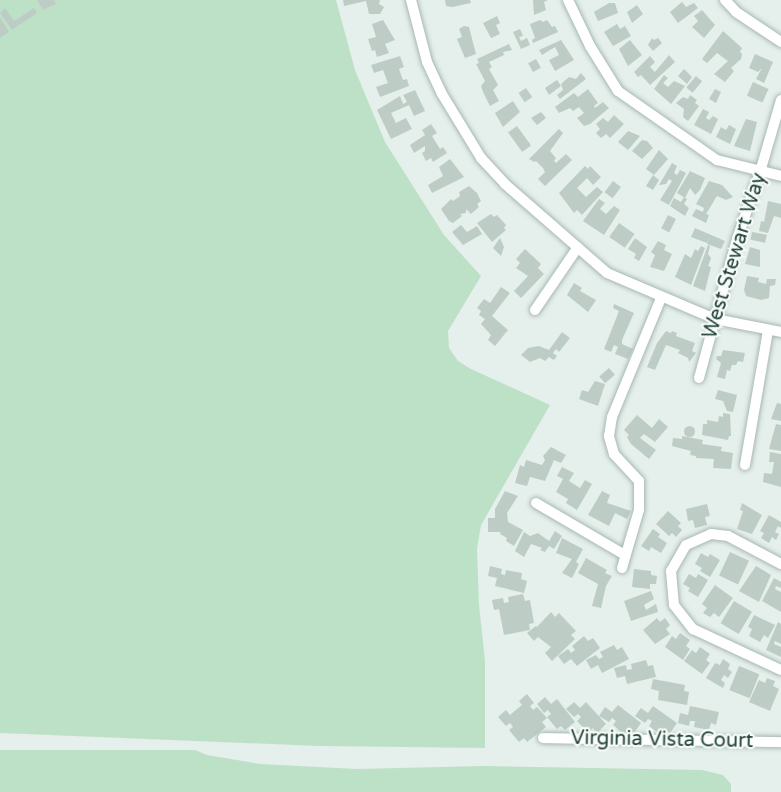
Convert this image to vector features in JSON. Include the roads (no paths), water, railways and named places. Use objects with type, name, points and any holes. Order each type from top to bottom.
[{"type":"street","points":[[411,0],[427,62],[442,94],[481,158],[505,184],[607,273],[662,298],[715,318],[781,332]]},
{"type":"street","points":[[568,0],[590,46],[618,91],[717,160],[781,176]]},
{"type":"street","points":[[725,0],[736,12],[781,42]]},
{"type":"street","name":"West Stewart Way","points":[[699,378],[737,239],[781,100]]},
{"type":"street","points":[[536,310],[578,247]]},
{"type":"street","points":[[622,568],[639,510],[639,481],[614,454],[609,436],[612,417],[662,298]]},
{"type":"street","points":[[745,465],[768,330]]},
{"type":"street","points":[[536,503],[625,555]]},
{"type":"street","points":[[781,564],[728,536],[711,534],[686,544],[671,571],[674,605],[693,629],[781,670]]},
{"type":"street","name":"Virginia Vista Court","points":[[543,738],[781,742]]}]
